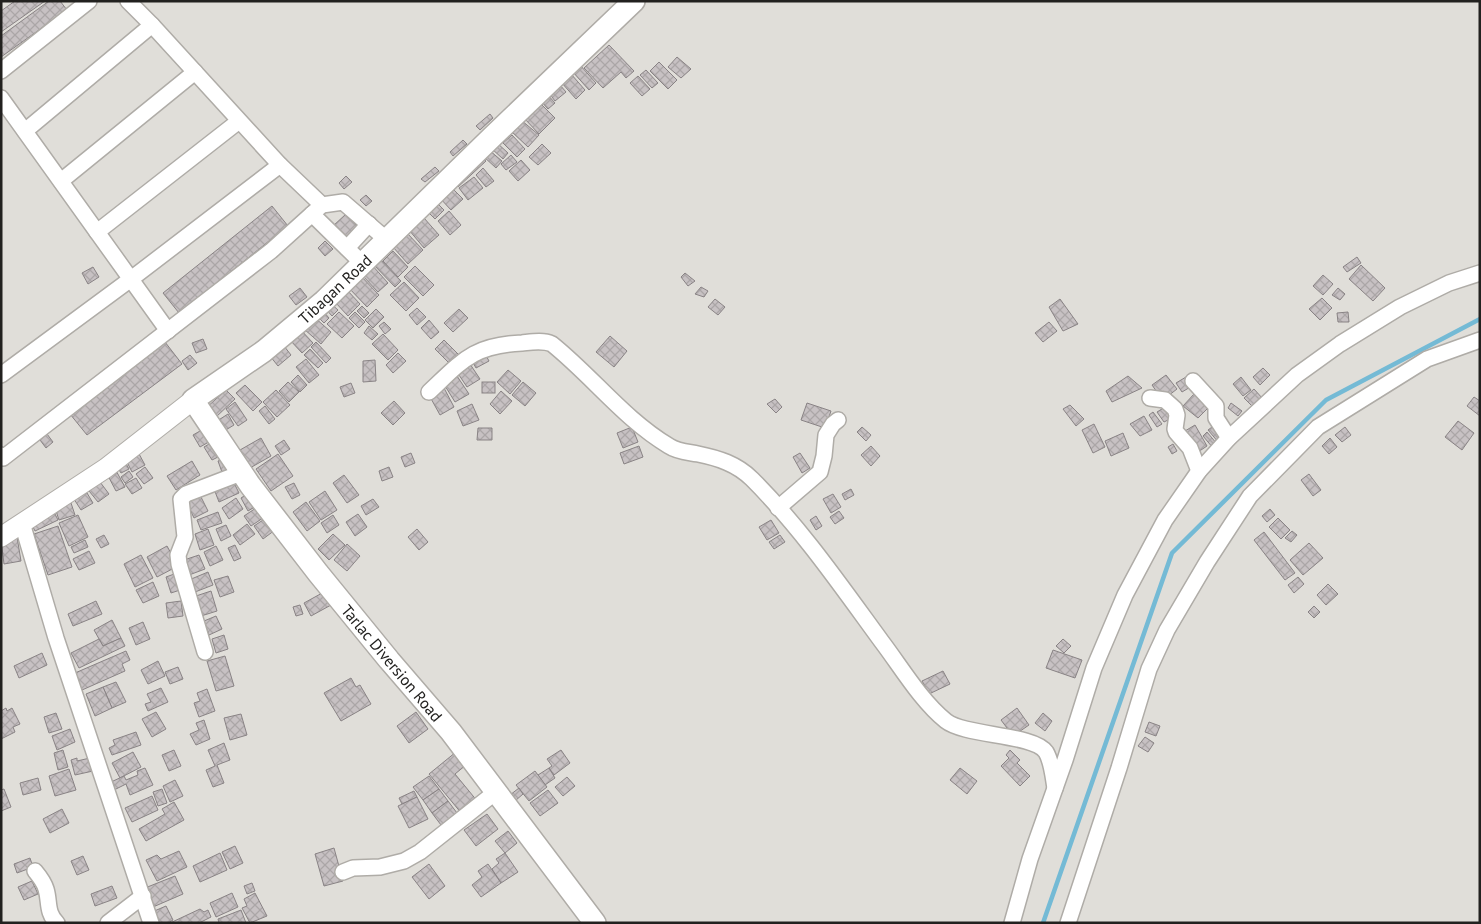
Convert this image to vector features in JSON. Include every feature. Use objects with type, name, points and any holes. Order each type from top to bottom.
[{"type":"main road","name":"Tibagan Road","points":[[193,400],[264,351],[324,301],[634,1]]},
{"type":"main road","name":"Tarlac Diversion Road","points":[[193,400],[241,473],[318,573],[451,732],[595,923]]},
{"type":"street","points":[[1,71],[89,1]]},
{"type":"street","points":[[128,1],[280,165],[347,248],[363,264]]},
{"type":"street","points":[[25,131],[152,25]]},
{"type":"street","points":[[61,181],[195,72]]},
{"type":"street","points":[[1,98],[168,331]]},
{"type":"street","points":[[97,232],[239,121]]},
{"type":"street","points":[[1,375],[280,165]]},
{"type":"street","points":[[1,454],[3,458],[168,331],[271,251],[317,210],[343,202],[387,240]]},
{"type":"street","points":[[347,248],[369,224]]},
{"type":"street","points":[[1012,923],[1030,860],[1094,668],[1125,595],[1165,520],[1199,471],[1229,438],[1297,375],[1340,344],[1400,306],[1449,282],[1480,273]]},
{"type":"street","points":[[1068,923],[1149,669],[1167,630],[1202,570],[1250,496],[1318,427],[1427,359],[1480,340]]},
{"type":"street","points":[[429,392],[470,356],[491,346],[507,343],[548,342],[560,350],[642,428],[671,448],[716,459],[739,468],[751,478],[802,534],[922,696],[946,722],[973,731],[1010,737],[1042,747],[1050,765],[1055,788]]},
{"type":"street","points":[[1193,381],[1216,406],[1216,418],[1229,438]]},
{"type":"street","points":[[1150,398],[1165,400],[1175,409],[1177,415],[1176,432],[1190,448],[1199,471]]},
{"type":"street","name":"Tibagan Road","points":[[1,537],[106,468],[193,400]]},
{"type":"street","points":[[778,508],[820,472],[826,435],[838,420]]},
{"type":"street","points":[[205,652],[179,564],[178,555],[185,537],[181,499],[186,494],[241,473]]},
{"type":"street","points":[[22,524],[56,638],[151,923]]},
{"type":"street","points":[[343,872],[353,868],[380,867],[404,861],[420,852],[497,791]]},
{"type":"street","points":[[35,871],[43,881],[46,889],[50,916],[57,923]]},
{"type":"street","points":[[108,923],[143,896]]},
{"type":"building","points":[[15,1],[45,1],[1,32],[1,11]]},
{"type":"building","points":[[49,1],[60,1],[67,10],[1,57],[1,36]]},
{"type":"building","points":[[609,45],[634,71],[626,78],[621,72],[603,88],[584,68]]},
{"type":"building","points":[[677,57],[691,69],[681,78],[668,67]]},
{"type":"building","points":[[659,62],[677,80],[668,89],[650,71]]},
{"type":"building","points":[[580,65],[596,83],[589,90],[572,71]]},
{"type":"building","points":[[646,70],[658,83],[652,88],[640,75]]},
{"type":"building","points":[[571,74],[585,90],[576,99],[561,82]]},
{"type":"building","points":[[638,76],[650,89],[642,96],[630,83]]},
{"type":"building","points":[[560,85],[566,92],[555,101],[549,93]]},
{"type":"building","points":[[547,94],[555,103],[548,109],[540,100]]},
{"type":"building","points":[[540,103],[555,118],[539,134],[524,118]]},
{"type":"building","points":[[490,114],[493,118],[480,130],[476,126]]},
{"type":"building","points":[[521,120],[539,135],[528,147],[511,131]]},
{"type":"building","points":[[512,135],[525,149],[517,157],[503,143]]},
{"type":"building","points":[[463,140],[467,144],[453,156],[450,152]]},
{"type":"building","points":[[496,142],[508,153],[503,159],[491,148]]},
{"type":"building","points":[[542,144],[551,153],[538,165],[529,157]]},
{"type":"building","points":[[489,150],[502,161],[496,168],[483,156]]},
{"type":"building","points":[[511,155],[517,162],[506,170],[501,164]]},
{"type":"building","points":[[482,158],[486,161],[458,187],[455,184]]},
{"type":"building","points":[[521,160],[530,170],[518,181],[509,171]]},
{"type":"building","points":[[435,167],[439,171],[425,182],[421,179]]},
{"type":"building","points":[[483,168],[494,181],[486,187],[476,175]]},
{"type":"building","points":[[346,176],[352,182],[344,189],[339,183]]},
{"type":"building","points":[[474,177],[483,188],[468,200],[459,188]]},
{"type":"building","points":[[450,186],[463,199],[451,210],[439,197]]},
{"type":"building","points":[[366,195],[372,201],[366,206],[360,200]]},
{"type":"building","points":[[436,202],[444,210],[435,219],[427,211]]},
{"type":"building","points":[[272,206],[288,226],[179,313],[163,293]]},
{"type":"building","points":[[449,211],[461,225],[450,235],[438,221]]},
{"type":"building","points":[[346,214],[357,226],[345,238],[333,226]]},
{"type":"building","points":[[424,218],[439,235],[424,248],[409,230]]},
{"type":"building","points":[[407,233],[423,250],[408,264],[393,247]]},
{"type":"building","points":[[325,241],[333,249],[325,256],[318,248]]},
{"type":"building","points":[[393,251],[408,267],[398,277],[383,261]]},
{"type":"building","points":[[1357,257],[1361,263],[1347,272],[1343,267]]},
{"type":"building","points":[[379,258],[401,281],[395,287],[373,264]]},
{"type":"building","points":[[371,264],[388,283],[378,292],[361,274]]},
{"type":"building","points":[[1361,265],[1385,288],[1373,301],[1349,279]]},
{"type":"building","points":[[415,266],[434,285],[423,296],[404,277]]},
{"type":"building","points":[[93,267],[99,277],[88,284],[82,273]]},
{"type":"building","points":[[685,273],[695,281],[688,286],[681,277]]},
{"type":"building","points":[[359,274],[379,295],[367,307],[347,286]]},
{"type":"building","points":[[1323,275],[1333,284],[1323,295],[1313,286]]},
{"type":"building","points":[[404,282],[419,298],[406,311],[390,295]]},
{"type":"building","points":[[701,287],[708,291],[704,297],[695,294]]},
{"type":"building","points":[[300,288],[307,297],[296,305],[289,296]]},
{"type":"building","points":[[1338,288],[1345,294],[1340,300],[1332,295]]},
{"type":"building","points":[[347,290],[360,304],[348,316],[335,302]]},
{"type":"building","points":[[1322,298],[1332,308],[1320,320],[1309,309]]},
{"type":"building","points":[[715,299],[725,307],[718,315],[708,307]]},
{"type":"building","points":[[1060,299],[1078,324],[1063,331],[1049,307]]},
{"type":"building","points":[[330,303],[338,310],[332,316],[325,308]]},
{"type":"building","points":[[362,306],[369,313],[364,318],[357,311]]},
{"type":"building","points":[[417,308],[426,317],[417,325],[409,315]]},
{"type":"building","points":[[376,309],[384,317],[373,328],[365,320]]},
{"type":"building","points":[[459,309],[468,318],[453,332],[444,323]]},
{"type":"building","points":[[323,311],[329,318],[324,323],[317,316]]},
{"type":"building","points":[[339,312],[354,326],[342,338],[327,324]]},
{"type":"building","points":[[355,312],[365,322],[359,328],[349,318]]},
{"type":"building","points":[[1348,312],[1349,322],[1338,322],[1337,313]]},
{"type":"building","points":[[314,317],[331,332],[321,344],[304,329]]},
{"type":"building","points":[[429,320],[439,332],[431,339],[421,328]]},
{"type":"building","points":[[384,322],[391,329],[385,334],[379,326]]},
{"type":"building","points":[[1049,322],[1057,331],[1043,342],[1035,333]]},
{"type":"building","points":[[369,326],[378,334],[372,340],[364,333]]},
{"type":"building","points":[[300,329],[313,343],[302,353],[289,339]]},
{"type":"building","points":[[383,334],[398,350],[388,360],[372,344]]},
{"type":"building","points":[[610,336],[627,351],[614,367],[596,352]]},
{"type":"building","points":[[203,339],[207,349],[196,353],[192,343]]},
{"type":"building","points":[[444,340],[460,356],[451,365],[435,349]]},
{"type":"building","points":[[165,342],[182,364],[87,435],[70,414]]},
{"type":"building","points":[[316,342],[331,358],[326,363],[311,347]]},
{"type":"building","points":[[284,346],[291,355],[278,366],[270,356]]},
{"type":"building","points":[[310,349],[323,363],[318,368],[304,355]]},
{"type":"building","points":[[484,352],[489,361],[476,368],[471,359]]},
{"type":"building","points":[[398,353],[406,361],[393,373],[386,365]]},
{"type":"building","points":[[190,355],[197,363],[188,370],[182,361]]},
{"type":"building","points":[[306,359],[319,375],[309,383],[296,367]]},
{"type":"building","points":[[375,360],[376,381],[363,382],[363,361]]},
{"type":"building","points":[[470,364],[480,379],[467,387],[457,372]]},
{"type":"building","points":[[1263,368],[1270,375],[1260,385],[1253,377]]},
{"type":"building","points":[[508,370],[521,381],[510,394],[497,382]]},
{"type":"building","points":[[455,373],[469,394],[455,402],[442,381]]},
{"type":"building","points":[[298,375],[307,385],[300,392],[291,382]]},
{"type":"building","points":[[1166,375],[1177,389],[1168,396],[1164,391],[1159,395],[1152,385]]},
{"type":"building","points":[[1128,376],[1142,388],[1112,402],[1106,391]]},
{"type":"building","points":[[1186,377],[1192,386],[1182,392],[1176,383]]},
{"type":"building","points":[[1241,377],[1251,390],[1243,396],[1233,384]]},
{"type":"building","points":[[288,382],[299,392],[289,402],[279,391]]},
{"type":"building","points":[[482,382],[495,382],[495,393],[482,393]]},
{"type":"building","points":[[523,382],[536,393],[525,406],[512,395]]},
{"type":"building","points":[[351,383],[355,393],[344,397],[340,387]]},
{"type":"building","points":[[245,385],[262,402],[253,411],[236,393]]},
{"type":"building","points":[[444,388],[454,407],[440,415],[429,395]]},
{"type":"building","points":[[1254,389],[1263,399],[1253,407],[1244,398]]},
{"type":"building","points":[[226,390],[235,399],[215,418],[206,408]]},
{"type":"building","points":[[276,390],[290,405],[277,417],[263,402]]},
{"type":"building","points":[[501,391],[512,401],[500,414],[490,404]]},
{"type":"building","points":[[1194,394],[1210,406],[1198,418],[1183,406]]},
{"type":"building","points":[[1474,397],[1480,401],[1480,416],[1467,406]]},
{"type":"building","points":[[775,399],[782,407],[776,413],[767,404]]},
{"type":"building","points":[[394,401],[405,413],[393,425],[381,413]]},
{"type":"building","points":[[235,402],[247,420],[238,426],[226,409]]},
{"type":"building","points":[[807,403],[831,411],[825,428],[801,420]]},
{"type":"building","points":[[1231,403],[1242,411],[1238,416],[1228,408]]},
{"type":"building","points":[[472,404],[479,420],[463,426],[457,411]]},
{"type":"building","points":[[1070,405],[1084,419],[1076,426],[1063,409]]},
{"type":"building","points":[[265,406],[275,419],[269,424],[259,411]]},
{"type":"building","points":[[1165,407],[1172,418],[1164,422],[1157,412]]},
{"type":"building","points":[[1153,412],[1162,424],[1157,427],[1149,415]]},
{"type":"building","points":[[228,414],[234,425],[224,431],[217,421]]},
{"type":"building","points":[[1144,416],[1152,430],[1140,436],[1130,424]]},
{"type":"building","points":[[1458,421],[1474,433],[1462,450],[1445,437]]},
{"type":"building","points":[[1094,424],[1105,447],[1093,453],[1082,430]]},
{"type":"building","points":[[1216,424],[1225,438],[1219,443],[1208,430]]},
{"type":"building","points":[[1195,425],[1207,446],[1198,452],[1185,431]]},
{"type":"building","points":[[207,427],[214,439],[200,447],[193,435]]},
{"type":"building","points":[[632,427],[638,442],[623,448],[617,433]]},
{"type":"building","points":[[862,427],[871,435],[866,441],[857,432]]},
{"type":"building","points":[[1345,427],[1351,435],[1342,442],[1335,435]]},
{"type":"building","points":[[478,428],[492,428],[492,440],[477,440]]},
{"type":"building","points":[[1207,432],[1217,444],[1213,448],[1203,436]]},
{"type":"building","points":[[1123,433],[1129,448],[1111,456],[1105,441]]},
{"type":"building","points":[[47,434],[53,442],[46,448],[40,440]]},
{"type":"building","points":[[261,438],[271,456],[250,468],[240,450]]},
{"type":"building","points":[[1330,438],[1337,447],[1329,454],[1322,446]]},
{"type":"building","points":[[216,440],[224,454],[212,460],[204,447]]},
{"type":"building","points":[[284,440],[290,449],[281,455],[275,446]]},
{"type":"building","points":[[1173,444],[1177,451],[1172,454],[1168,447]]},
{"type":"building","points":[[639,446],[643,457],[624,464],[620,453]]},
{"type":"building","points":[[871,446],[880,456],[871,466],[861,455]]},
{"type":"building","points":[[138,452],[145,465],[132,472],[125,458]]},
{"type":"building","points":[[411,453],[415,463],[405,467],[401,457]]},
{"type":"building","points":[[800,453],[810,468],[802,473],[793,457]]},
{"type":"building","points":[[278,454],[293,476],[271,491],[256,469]]},
{"type":"building","points":[[228,457],[233,471],[223,475],[218,461]]},
{"type":"building","points":[[124,460],[129,469],[121,473],[116,465]]},
{"type":"building","points":[[192,461],[200,475],[176,490],[167,476]]},
{"type":"building","points":[[114,467],[125,487],[116,491],[106,472]]},
{"type":"building","points":[[145,467],[153,478],[144,484],[136,474]]},
{"type":"building","points":[[389,467],[393,477],[382,481],[379,471]]},
{"type":"building","points":[[129,471],[133,477],[125,483],[121,477]]},
{"type":"building","points":[[1309,474],[1321,490],[1313,496],[1301,480]]},
{"type":"building","points":[[344,475],[359,495],[347,503],[333,483]]},
{"type":"building","points":[[97,478],[109,494],[98,502],[85,486]]},
{"type":"building","points":[[136,478],[142,488],[132,494],[125,484]]},
{"type":"building","points":[[233,481],[239,493],[219,502],[214,489]]},
{"type":"building","points":[[294,483],[300,495],[292,499],[285,487]]},
{"type":"building","points":[[84,488],[93,503],[81,510],[72,496]]},
{"type":"building","points":[[851,489],[854,495],[845,500],[842,494]]},
{"type":"building","points":[[198,491],[208,511],[194,518],[184,497]]},
{"type":"building","points":[[325,491],[337,510],[321,520],[309,502]]},
{"type":"building","points":[[250,492],[258,505],[248,511],[241,498]]},
{"type":"building","points":[[833,494],[841,507],[831,513],[823,499]]},
{"type":"building","points":[[236,498],[243,509],[229,519],[222,508]]},
{"type":"building","points":[[373,499],[379,507],[366,515],[361,506]]},
{"type":"building","points":[[306,502],[320,521],[307,531],[293,512]]},
{"type":"building","points":[[71,503],[75,515],[59,520],[55,508]]},
{"type":"building","points":[[259,506],[266,516],[251,526],[244,516]]},
{"type":"building","points":[[1270,509],[1275,515],[1267,522],[1262,516]]},
{"type":"building","points":[[53,510],[58,520],[35,531],[30,521]]},
{"type":"building","points":[[839,511],[844,518],[835,524],[830,517]]},
{"type":"building","points":[[218,512],[222,523],[201,530],[197,520]]},
{"type":"building","points":[[358,514],[367,527],[355,536],[346,522]]},
{"type":"building","points":[[78,515],[88,537],[69,546],[59,523]]},
{"type":"building","points":[[333,515],[339,525],[327,533],[321,523]]},
{"type":"building","points":[[816,516],[822,526],[816,530],[810,520]]},
{"type":"building","points":[[266,518],[275,530],[263,539],[254,526]]},
{"type":"building","points":[[1278,518],[1290,530],[1281,539],[1269,527]]},
{"type":"building","points":[[771,520],[779,533],[767,540],[759,527]]},
{"type":"building","points":[[247,524],[255,534],[240,545],[233,535]]},
{"type":"building","points":[[226,525],[231,536],[221,541],[216,529]]},
{"type":"building","points":[[58,526],[72,567],[48,575],[34,534]]},
{"type":"building","points":[[208,529],[214,545],[200,550],[195,534]]},
{"type":"building","points":[[417,529],[428,542],[419,550],[408,537]]},
{"type":"building","points":[[1292,531],[1297,535],[1291,542],[1285,538]]},
{"type":"building","points":[[1264,532],[1295,573],[1285,580],[1254,540]]},
{"type":"building","points":[[333,534],[345,545],[329,560],[318,549]]},
{"type":"building","points":[[104,535],[109,544],[101,548],[96,539]]},
{"type":"building","points":[[780,535],[785,542],[774,549],[769,542]]},
{"type":"building","points":[[17,537],[21,561],[4,564],[1,540]]},
{"type":"building","points":[[85,540],[88,547],[74,553],[71,547]]},
{"type":"building","points":[[1309,543],[1323,558],[1303,575],[1290,560]]},
{"type":"building","points":[[347,544],[360,556],[347,571],[334,560]]},
{"type":"building","points":[[235,545],[241,558],[234,561],[228,548]]},
{"type":"building","points":[[167,546],[178,566],[157,577],[147,557]]},
{"type":"building","points":[[216,546],[223,560],[210,566],[204,552]]},
{"type":"building","points":[[89,551],[95,563],[79,570],[73,559]]},
{"type":"building","points":[[141,555],[153,578],[135,587],[124,564]]},
{"type":"building","points":[[199,555],[205,569],[189,575],[184,560]]},
{"type":"building","points":[[208,572],[213,585],[195,592],[189,580]]},
{"type":"building","points":[[177,573],[183,589],[171,593],[166,577]]},
{"type":"building","points":[[228,576],[234,592],[220,597],[214,580]]},
{"type":"building","points":[[1298,577],[1304,584],[1294,593],[1288,585]]},
{"type":"building","points":[[153,582],[159,596],[143,603],[136,590]]},
{"type":"building","points":[[1328,584],[1338,594],[1326,605],[1317,595]]},
{"type":"building","points":[[211,591],[217,611],[201,616],[196,596]]},
{"type":"building","points":[[324,592],[331,605],[311,616],[304,603]]},
{"type":"building","points":[[96,601],[102,614],[73,626],[68,614]]},
{"type":"building","points":[[181,601],[183,616],[168,618],[166,603]]},
{"type":"building","points":[[300,605],[303,614],[296,616],[293,607]]},
{"type":"building","points":[[1314,606],[1320,612],[1314,618],[1308,612]]},
{"type":"building","points":[[216,616],[222,629],[209,635],[204,621]]},
{"type":"building","points":[[112,620],[121,638],[103,646],[94,630]]},
{"type":"building","points":[[143,622],[150,639],[136,645],[129,628]]},
{"type":"building","points":[[224,635],[228,649],[216,653],[212,639]]},
{"type":"building","points":[[121,638],[125,646],[79,668],[71,653],[99,639],[103,646]]},
{"type":"building","points":[[1063,639],[1071,646],[1064,653],[1056,646]]},
{"type":"building","points":[[1053,650],[1082,660],[1075,678],[1046,668]]},
{"type":"building","points":[[126,651],[130,660],[122,664],[125,671],[82,690],[75,673]]},
{"type":"building","points":[[42,653],[47,665],[19,678],[14,666]]},
{"type":"building","points":[[225,656],[234,686],[216,691],[207,661]]},
{"type":"building","points":[[158,661],[165,676],[148,684],[141,670]]},
{"type":"building","points":[[178,667],[183,679],[170,684],[165,672]]},
{"type":"building","points":[[943,671],[950,684],[929,694],[922,681]]},
{"type":"building","points":[[351,678],[356,687],[360,685],[371,704],[341,721],[324,693]]},
{"type":"building","points":[[116,682],[126,702],[112,708],[103,687]]},
{"type":"building","points":[[103,687],[112,708],[95,716],[86,694]]},
{"type":"building","points":[[161,688],[168,702],[148,711],[145,704],[151,702],[147,694]]},
{"type":"building","points":[[207,689],[215,711],[199,717],[194,703],[200,701],[197,693]]},
{"type":"building","points":[[6,708],[7,711],[12,708],[20,724],[13,727],[15,732],[1,739],[1,711]]},
{"type":"building","points":[[1017,708],[1029,725],[1013,736],[1001,720]]},
{"type":"building","points":[[156,712],[166,729],[152,737],[142,719]]},
{"type":"building","points":[[416,712],[428,729],[409,743],[397,726]]},
{"type":"building","points":[[56,713],[62,729],[49,733],[44,717]]},
{"type":"building","points":[[1043,713],[1052,721],[1045,731],[1035,723]]},
{"type":"building","points":[[241,714],[247,735],[230,740],[224,718]]},
{"type":"building","points":[[204,720],[210,739],[196,745],[190,734],[199,730],[196,723]]},
{"type":"building","points":[[1149,722],[1160,726],[1156,736],[1145,732]]},
{"type":"building","points":[[70,729],[75,742],[57,750],[52,736]]},
{"type":"building","points":[[136,732],[141,745],[112,755],[109,748],[115,745],[113,740]]},
{"type":"building","points":[[1145,737],[1154,743],[1148,752],[1138,746]]},
{"type":"building","points":[[224,743],[230,760],[217,765],[224,783],[213,787],[206,770],[215,766],[208,750]]},
{"type":"building","points":[[63,750],[68,767],[58,770],[54,753]]},
{"type":"building","points":[[174,750],[181,766],[169,771],[162,755]]},
{"type":"building","points":[[561,750],[570,763],[554,775],[549,768],[552,766],[547,759]]},
{"type":"building","points":[[1010,750],[1020,760],[1017,763],[1030,776],[1020,786],[1001,766],[1009,758],[1006,755]]},
{"type":"building","points":[[133,752],[141,767],[120,778],[112,763]]},
{"type":"building","points":[[456,752],[466,765],[455,774],[478,802],[462,814],[429,774]]},
{"type":"building","points":[[77,758],[77,761],[90,758],[93,771],[75,775],[71,760]]},
{"type":"building","points":[[145,768],[153,785],[130,795],[126,784],[114,790],[111,782],[124,776],[126,780],[138,775],[137,771]]},
{"type":"building","points":[[549,768],[555,778],[545,785],[538,775]]},
{"type":"building","points":[[960,768],[977,781],[967,794],[950,780]]},
{"type":"building","points":[[69,769],[76,790],[55,796],[49,776]]},
{"type":"building","points":[[535,771],[547,787],[529,801],[516,785]]},
{"type":"building","points":[[429,776],[439,789],[423,800],[413,787]]},
{"type":"building","points":[[567,777],[575,786],[563,796],[555,787]]},
{"type":"building","points":[[38,778],[41,790],[23,795],[20,783]]},
{"type":"building","points":[[175,780],[183,796],[170,802],[163,786]]},
{"type":"building","points":[[519,788],[523,794],[515,801],[510,795]]},
{"type":"building","points":[[4,789],[11,807],[1,811],[1,790]]},
{"type":"building","points":[[162,789],[167,803],[158,806],[153,792]]},
{"type":"building","points":[[439,789],[448,801],[432,813],[423,800]]},
{"type":"building","points":[[548,790],[558,803],[540,816],[530,803]]},
{"type":"building","points":[[414,791],[417,797],[402,804],[399,798]]},
{"type":"building","points":[[152,796],[158,810],[132,822],[125,808]]},
{"type":"building","points":[[417,797],[428,819],[409,828],[398,806]]},
{"type":"building","points":[[448,801],[460,817],[444,829],[432,813]]},
{"type":"building","points":[[174,802],[184,820],[146,841],[139,829],[165,814],[162,809]]},
{"type":"building","points":[[62,809],[69,823],[50,833],[43,819]]},
{"type":"building","points":[[487,814],[498,829],[476,846],[464,830]]},
{"type":"building","points":[[508,831],[517,843],[505,853],[495,841]]},
{"type":"building","points":[[235,846],[243,863],[230,869],[222,852]]},
{"type":"building","points":[[334,848],[343,881],[324,886],[315,854]]},
{"type":"building","points":[[179,851],[187,867],[157,881],[146,860],[157,855],[161,859]]},
{"type":"building","points":[[220,853],[227,870],[200,882],[193,866]]},
{"type":"building","points":[[505,853],[518,872],[501,883],[492,869],[499,863],[496,859]]},
{"type":"building","points":[[83,856],[89,870],[77,875],[71,861]]},
{"type":"building","points":[[30,858],[33,867],[17,873],[14,864]]},
{"type":"building","points":[[429,864],[445,886],[429,899],[412,877]]},
{"type":"building","points":[[488,864],[501,883],[481,897],[472,885],[482,877],[478,871]]},
{"type":"building","points":[[175,876],[183,894],[153,907],[145,888]]},
{"type":"building","points":[[32,881],[38,894],[24,900],[18,887]]},
{"type":"building","points":[[252,883],[255,891],[247,894],[244,886]]},
{"type":"building","points":[[112,886],[117,898],[95,906],[91,894]]},
{"type":"building","points":[[232,893],[238,907],[216,917],[210,903]]},
{"type":"building","points":[[255,893],[267,916],[250,923],[242,908],[247,906],[244,899]]},
{"type":"building","points":[[166,906],[173,920],[168,923],[157,923],[152,912]]},
{"type":"building","points":[[200,909],[204,912],[208,910],[211,917],[199,923],[170,923]]},
{"type":"building","points":[[241,910],[246,923],[219,923],[218,919]]},
{"type":"waterway","points":[[1043,923],[1172,553],[1326,400],[1480,319]]}]
